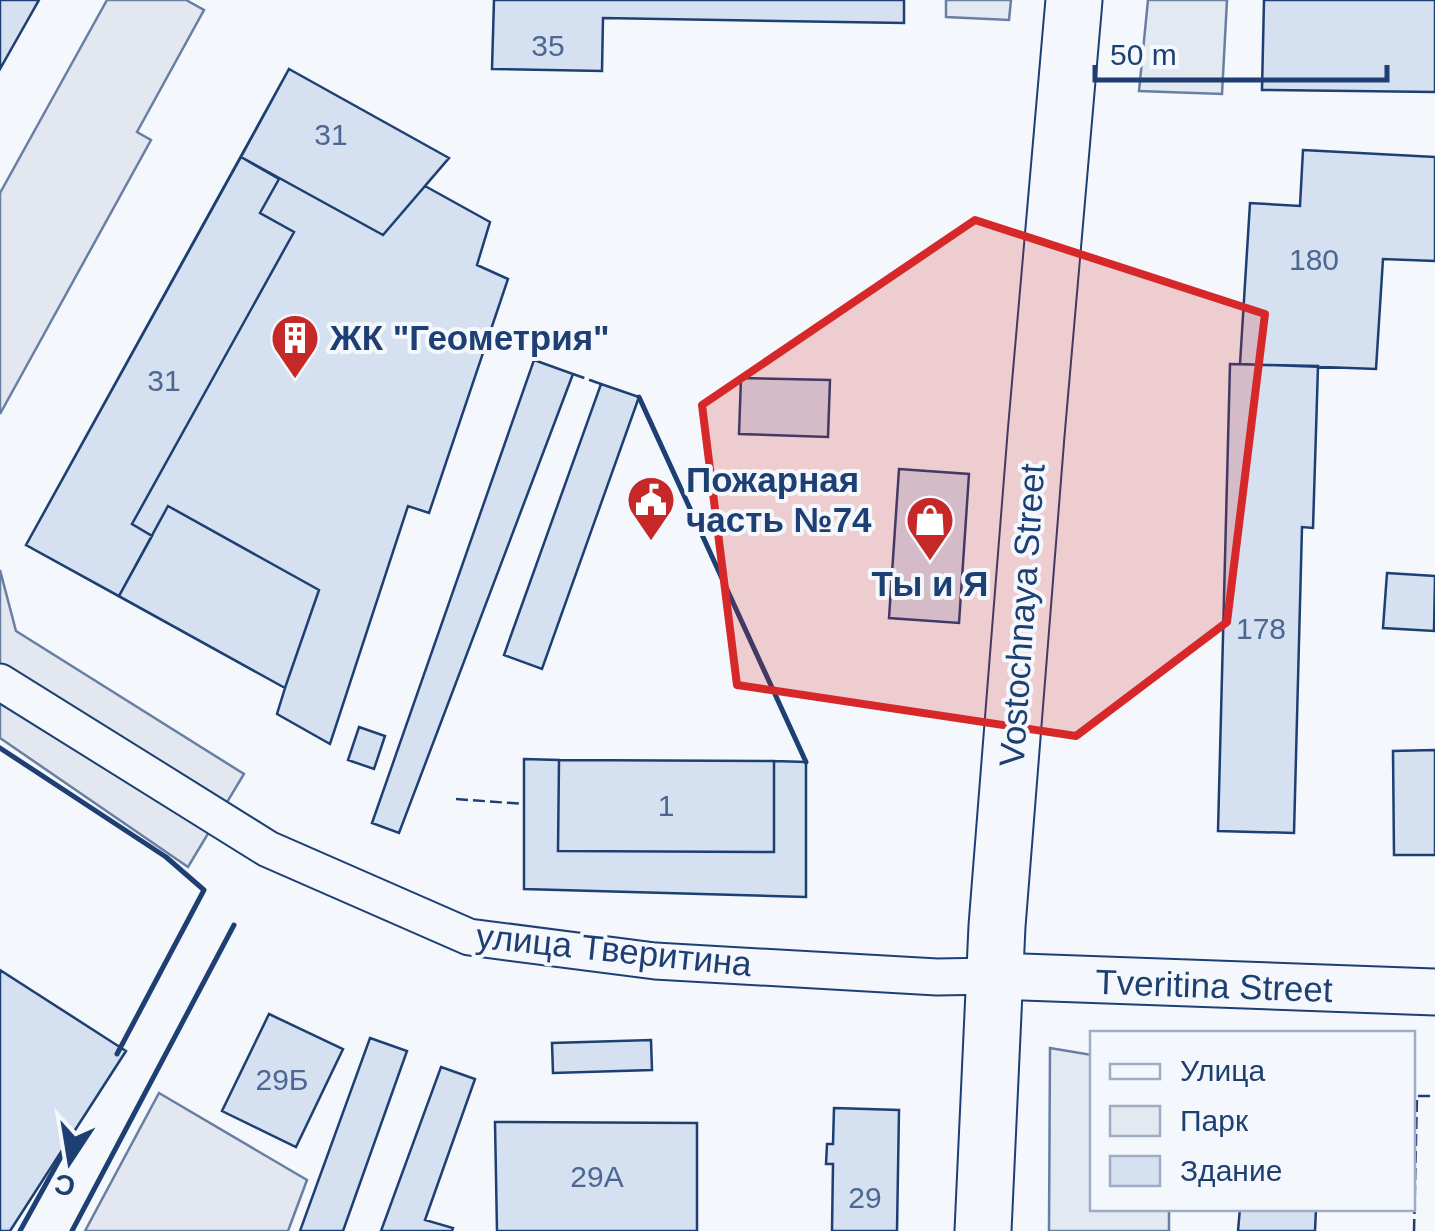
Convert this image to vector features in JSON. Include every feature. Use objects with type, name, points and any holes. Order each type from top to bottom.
[{"type":"main road","name":"Vostochnaya Street","points":[[984,1231],[994,976],[1032,475],[1074,0]]},
{"type":"street","name":"улица Тверитина","points":[[0,682],[268,849],[469,937],[655,961],[937,977],[994,976]]},
{"type":"street","name":"Tveritina Street","points":[[994,976],[1435,992]]},
{"type":"highlighted area","points":[[975,220],[1265,314],[1227,622],[1076,736],[737,685],[702,405]]},
{"type":"green space","points":[[946,0],[1011,0],[1009,20],[946,17]]},
{"type":"green space","points":[[1148,0],[1227,0],[1222,94],[1139,91]]},
{"type":"green space","points":[[1050,1048],[1090,1055],[1090,1211],[1169,1211],[1169,1231],[1049,1231]]},
{"type":"shaded area","points":[[107,0],[186,0],[204,10],[137,132],[151,140],[0,414],[0,193]]},
{"type":"shaded area","points":[[0,570],[16,631],[244,774],[188,867],[0,738]]},
{"type":"shaded area","points":[[159,1093],[307,1180],[288,1231],[85,1231]]},
{"type":"building","points":[[0,0],[39,0],[0,69]]},
{"type":"building","points":[[494,0],[904,0],[904,23],[603,18],[602,71],[492,69]]},
{"type":"building","points":[[1264,0],[1435,0],[1435,92],[1262,90]]},
{"type":"building","points":[[289,69],[449,158],[383,235],[241,157]]},
{"type":"building","name":"ЖК \"Геометрия\"","points":[[289,69],[449,158],[425,186],[490,222],[477,265],[508,279],[429,513],[408,506],[330,744],[277,714],[285,688],[26,545]]},
{"type":"building","points":[[1303,150],[1435,157],[1435,261],[1383,259],[1376,369],[1240,364],[1250,203],[1300,206]]},
{"type":"building","points":[[241,157],[279,179],[260,213],[294,232],[132,524],[152,536],[119,596],[26,545]]},
{"type":"building","points":[[534,360],[573,374],[399,833],[372,823]]},
{"type":"building","points":[[1230,364],[1318,366],[1313,528],[1302,527],[1294,833],[1218,831]]},
{"type":"building","points":[[741,378],[830,380],[828,437],[739,434]]},
{"type":"building","points":[[601,384],[639,397],[542,669],[504,655]]},
{"type":"building","points":[[899,469],[969,474],[959,623],[889,618]]},
{"type":"building","points":[[168,506],[319,590],[285,688],[119,596]]},
{"type":"building","points":[[1387,573],[1435,576],[1434,631],[1383,628]]},
{"type":"building","points":[[359,727],[385,736],[374,769],[348,760]]},
{"type":"building","points":[[1435,750],[1435,855],[1394,855],[1393,751]]},
{"type":"building","points":[[524,759],[559,760],[558,851],[774,852],[774,761],[806,762],[806,897],[524,889]]},
{"type":"building","points":[[559,760],[774,761],[774,852],[558,851]]},
{"type":"building","points":[[0,970],[126,1051],[10,1231],[0,1231]]},
{"type":"building","points":[[269,1014],[343,1049],[296,1147],[222,1111]]},
{"type":"building","points":[[370,1038],[407,1051],[343,1231],[300,1231]]},
{"type":"building","points":[[651,1040],[652,1070],[553,1073],[552,1043]]},
{"type":"building","points":[[441,1067],[475,1079],[425,1220],[453,1228],[452,1231],[381,1231]]},
{"type":"building","points":[[834,1108],[899,1110],[897,1231],[832,1231],[833,1164],[826,1164],[827,1144],[833,1144]]},
{"type":"building","points":[[495,1122],[697,1123],[697,1231],[497,1231]]},
{"type":"building","points":[[1240,1211],[1316,1211],[1315,1231],[1238,1231]]},
{"type":"fence","points":[[573,374],[601,384]]},
{"type":"fence","points":[[456,799],[524,804]]},
{"type":"fence","points":[[1415,1186],[1417,1096],[1435,1096]]},
{"type":"fence","points":[[1414,1211],[1414,1231]]},
{"type":"wall","points":[[639,397],[806,762]]},
{"type":"wall","points":[[0,748],[166,857],[204,890],[117,1054]]},
{"type":"wall","points":[[72,1231],[234,925]]},
{"type":"wall","points":[[20,1231],[62,1155]]},
{"type":"place","name":"ЖК \"Геометрия\"","points":[[295,380]]},
{"type":"place","name":"Пожарная часть №74","points":[[651,542]]},
{"type":"place","name":"Ты и Я","points":[[930,562]]}]
